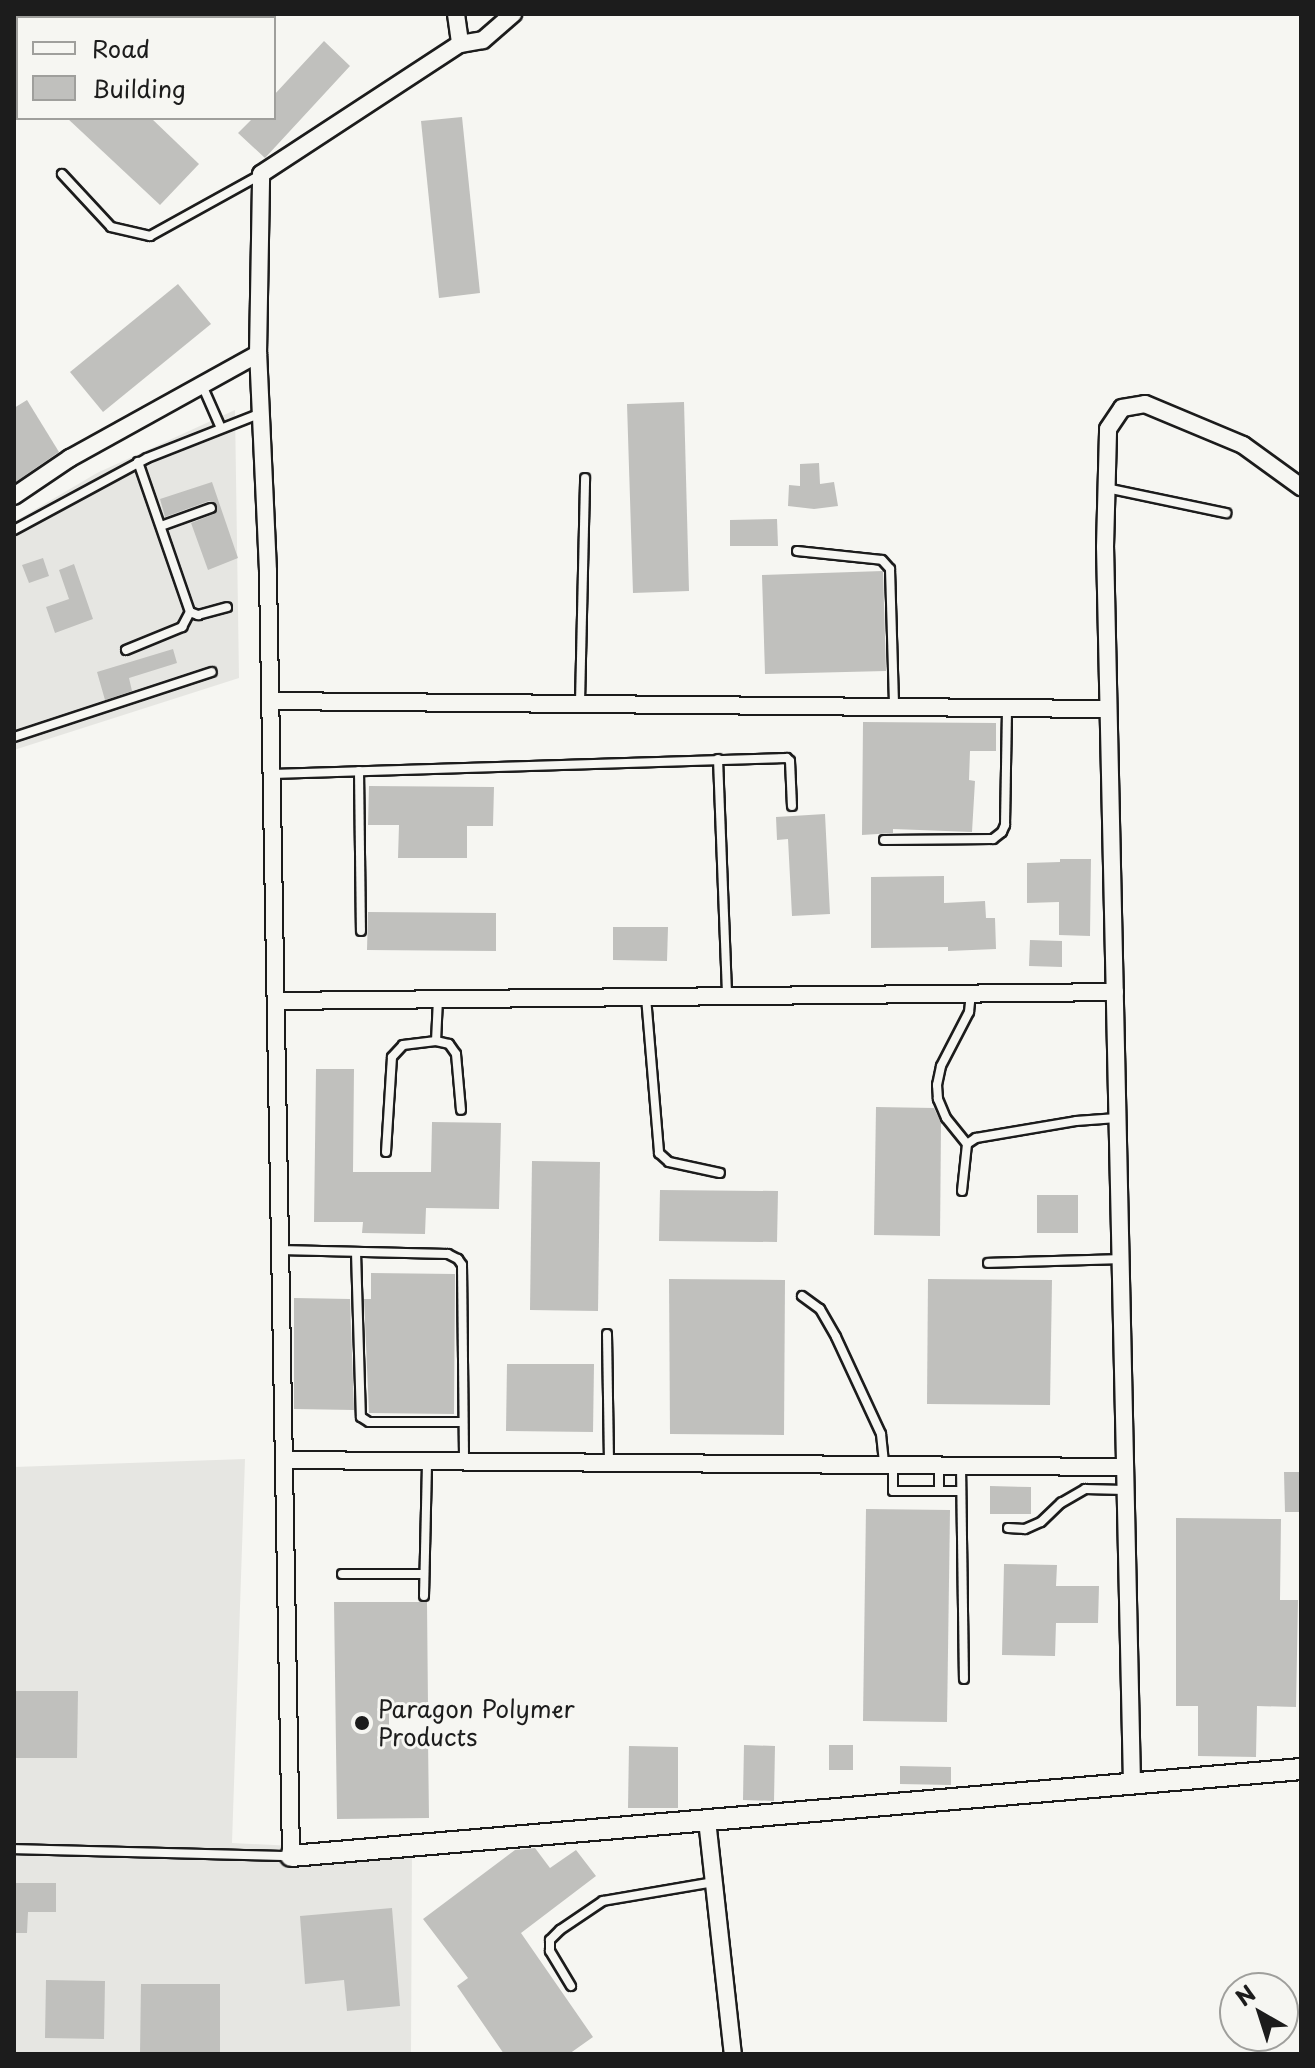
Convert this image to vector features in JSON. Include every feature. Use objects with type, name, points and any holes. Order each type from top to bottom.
[{"type":"street","points":[[456,14],[460,44]]},
{"type":"street","points":[[513,14],[483,40],[460,44],[261,174],[258,354],[272,774],[291,1856],[1301,1769]]},
{"type":"street","points":[[14,496],[70,458],[258,354]]},
{"type":"street","points":[[1132,1783],[1108,709],[1105,488],[1108,429],[1122,408],[1145,404],[1243,445],[1301,487]]},
{"type":"street","points":[[270,701],[1108,709]]},
{"type":"street","points":[[276,1001],[1115,992]]},
{"type":"street","points":[[284,1460],[1125,1467]]},
{"type":"street","points":[[707,1820],[733,2054]]},
{"type":"lane","points":[[62,174],[111,227],[150,236],[261,174]]},
{"type":"lane","points":[[202,385],[220,426]]},
{"type":"lane","points":[[14,530],[138,462],[220,426],[261,413]]},
{"type":"lane","points":[[126,650],[182,627],[190,612],[138,462]]},
{"type":"lane","points":[[580,704],[585,478]]},
{"type":"lane","points":[[1105,488],[1226,513]]},
{"type":"lane","points":[[161,526],[211,508]]},
{"type":"lane","points":[[797,551],[882,560],[890,569],[894,707]]},
{"type":"lane","points":[[190,612],[198,615],[227,607]]},
{"type":"lane","points":[[14,737],[212,672]]},
{"type":"lane","points":[[884,840],[993,839],[1002,832],[1005,825],[1007,708]]},
{"type":"lane","points":[[718,759],[727,996]]},
{"type":"lane","points":[[272,774],[788,759],[792,806]]},
{"type":"lane","points":[[359,771],[361,931]]},
{"type":"lane","points":[[962,1191],[967,1144],[946,1118],[938,1099],[937,1085],[941,1066],[969,1012],[971,994]]},
{"type":"lane","points":[[646,997],[659,1153],[669,1162],[720,1173]]},
{"type":"lane","points":[[436,1041],[438,999]]},
{"type":"lane","points":[[386,1152],[392,1057],[403,1045],[436,1041],[449,1044],[456,1054],[461,1110]]},
{"type":"lane","points":[[967,1144],[976,1138],[1076,1121],[1118,1118]]},
{"type":"lane","points":[[280,1250],[448,1254],[458,1259],[462,1265],[464,1462]]},
{"type":"lane","points":[[356,1252],[361,1417],[369,1422],[463,1422]]},
{"type":"lane","points":[[988,1263],[1121,1259]]},
{"type":"lane","points":[[802,1296],[820,1309],[836,1337],[881,1434],[893,1491],[961,1491]]},
{"type":"lane","points":[[607,1334],[609,1463]]},
{"type":"lane","points":[[424,1596],[427,1461]]},
{"type":"lane","points":[[939,1465],[939,1491]]},
{"type":"lane","points":[[961,1466],[964,1679]]},
{"type":"lane","points":[[1008,1528],[1025,1529],[1041,1522],[1061,1503],[1085,1489],[1126,1490]]},
{"type":"lane","points":[[342,1574],[423,1574]]},
{"type":"lane","points":[[14,1849],[291,1856]]},
{"type":"lane","points":[[571,1986],[550,1951],[550,1940],[560,1930],[603,1901],[714,1882]]},
{"type":"shaded area","points":[[235,410],[239,678],[14,750],[14,522],[97,473]]},
{"type":"shaded area","points":[[245,1459],[232,1843],[412,1852],[411,2054],[14,2054],[14,1467]]},
{"type":"building","points":[[324,41],[350,66],[265,158],[238,133],[251,120],[276,120],[276,93]]},
{"type":"building","points":[[462,117],[480,293],[439,298],[421,121]]},
{"type":"building","points":[[69,120],[153,120],[199,164],[160,205]]},
{"type":"building","points":[[178,284],[211,324],[103,412],[70,372]]},
{"type":"building","points":[[27,400],[59,452],[14,483],[14,408]]},
{"type":"building","points":[[684,402],[689,591],[633,593],[627,404]]},
{"type":"building","points":[[819,463],[820,484],[834,482],[838,506],[814,509],[788,506],[789,485],[800,486],[800,464]]},
{"type":"building","points":[[212,482],[238,558],[208,570],[191,523],[214,514],[217,505],[209,501],[165,517],[160,499]]},
{"type":"building","points":[[777,519],[778,546],[730,546],[730,520]]},
{"type":"building","points":[[43,558],[49,576],[29,583],[22,565]]},
{"type":"building","points":[[74,564],[93,619],[55,633],[46,607],[69,599],[59,570]]},
{"type":"building","points":[[883,571],[886,671],[765,674],[762,575]]},
{"type":"building","points":[[173,649],[177,663],[129,678],[132,691],[105,700],[97,672]]},
{"type":"building","points":[[863,722],[996,723],[996,751],[970,751],[969,780],[975,781],[972,832],[893,829],[893,833],[862,835]]},
{"type":"building","points":[[369,786],[494,787],[493,826],[467,826],[467,858],[398,858],[399,825],[368,825]]},
{"type":"building","points":[[825,814],[830,914],[792,916],[788,839],[777,840],[776,817]]},
{"type":"building","points":[[1060,859],[1091,859],[1090,936],[1059,935],[1059,902],[1027,903],[1027,863],[1060,862]]},
{"type":"building","points":[[944,876],[944,903],[985,901],[986,918],[995,918],[996,949],[871,948],[871,877]]},
{"type":"building","points":[[368,912],[496,913],[496,951],[367,950]]},
{"type":"building","points":[[613,927],[668,927],[667,961],[613,960]]},
{"type":"building","points":[[1030,940],[1062,941],[1062,967],[1029,966]]},
{"type":"building","points":[[316,1069],[354,1069],[353,1172],[431,1172],[432,1122],[501,1123],[499,1209],[426,1208],[425,1234],[362,1233],[363,1222],[314,1222]]},
{"type":"building","points":[[876,1107],[934,1108],[941,1123],[940,1236],[874,1235]]},
{"type":"building","points":[[532,1161],[600,1162],[598,1311],[530,1310]]},
{"type":"building","points":[[660,1190],[778,1191],[777,1242],[659,1241]]},
{"type":"building","points":[[1037,1195],[1078,1195],[1078,1233],[1037,1233]]},
{"type":"building","points":[[371,1273],[455,1274],[454,1414],[369,1413],[364,1299],[371,1299]]},
{"type":"building","points":[[669,1279],[785,1280],[784,1435],[670,1434]]},
{"type":"building","points":[[928,1279],[1052,1280],[1050,1405],[927,1404]]},
{"type":"building","points":[[294,1298],[350,1299],[354,1410],[294,1409]]},
{"type":"building","points":[[507,1364],[594,1364],[593,1432],[506,1431]]},
{"type":"building","points":[[1284,1472],[1301,1472],[1301,1512],[1285,1512]]},
{"type":"building","points":[[990,1486],[1031,1487],[1031,1514],[990,1514]]},
{"type":"building","points":[[866,1509],[950,1510],[947,1722],[863,1721]]},
{"type":"building","points":[[1176,1518],[1281,1519],[1280,1600],[1298,1600],[1296,1707],[1257,1706],[1256,1757],[1198,1756],[1198,1706],[1176,1706]]},
{"type":"building","points":[[1004,1564],[1057,1565],[1056,1586],[1099,1586],[1098,1623],[1056,1623],[1055,1656],[1002,1655]]},
{"type":"building","name":"Paragon Polymer Products","points":[[334,1602],[427,1602],[428,1706],[389,1707],[389,1739],[428,1739],[429,1818],[337,1819]]},
{"type":"building","points":[[14,1691],[78,1691],[77,1758],[14,1758]]},
{"type":"building","points":[[744,1745],[775,1746],[774,1801],[743,1800]]},
{"type":"building","points":[[829,1745],[853,1745],[853,1770],[829,1770]]},
{"type":"building","points":[[629,1746],[678,1747],[678,1808],[628,1808]]},
{"type":"building","points":[[900,1766],[951,1767],[951,1785],[900,1784]]},
{"type":"building","points":[[535,1848],[550,1868],[576,1850],[596,1876],[521,1933],[593,2037],[569,2054],[504,2054],[457,1986],[468,1978],[423,1919],[515,1850]]},
{"type":"building","points":[[14,1883],[56,1883],[56,1912],[28,1912],[27,1933],[14,1933]]},
{"type":"building","points":[[392,1908],[400,2006],[347,2011],[344,1980],[305,1984],[300,1916]]},
{"type":"building","points":[[46,1980],[105,1981],[104,2039],[45,2038]]},
{"type":"building","points":[[141,1984],[220,1984],[220,2054],[140,2054]]},
{"type":"place","name":"Paragon Polymer Products","points":[[362,1723]]}]
